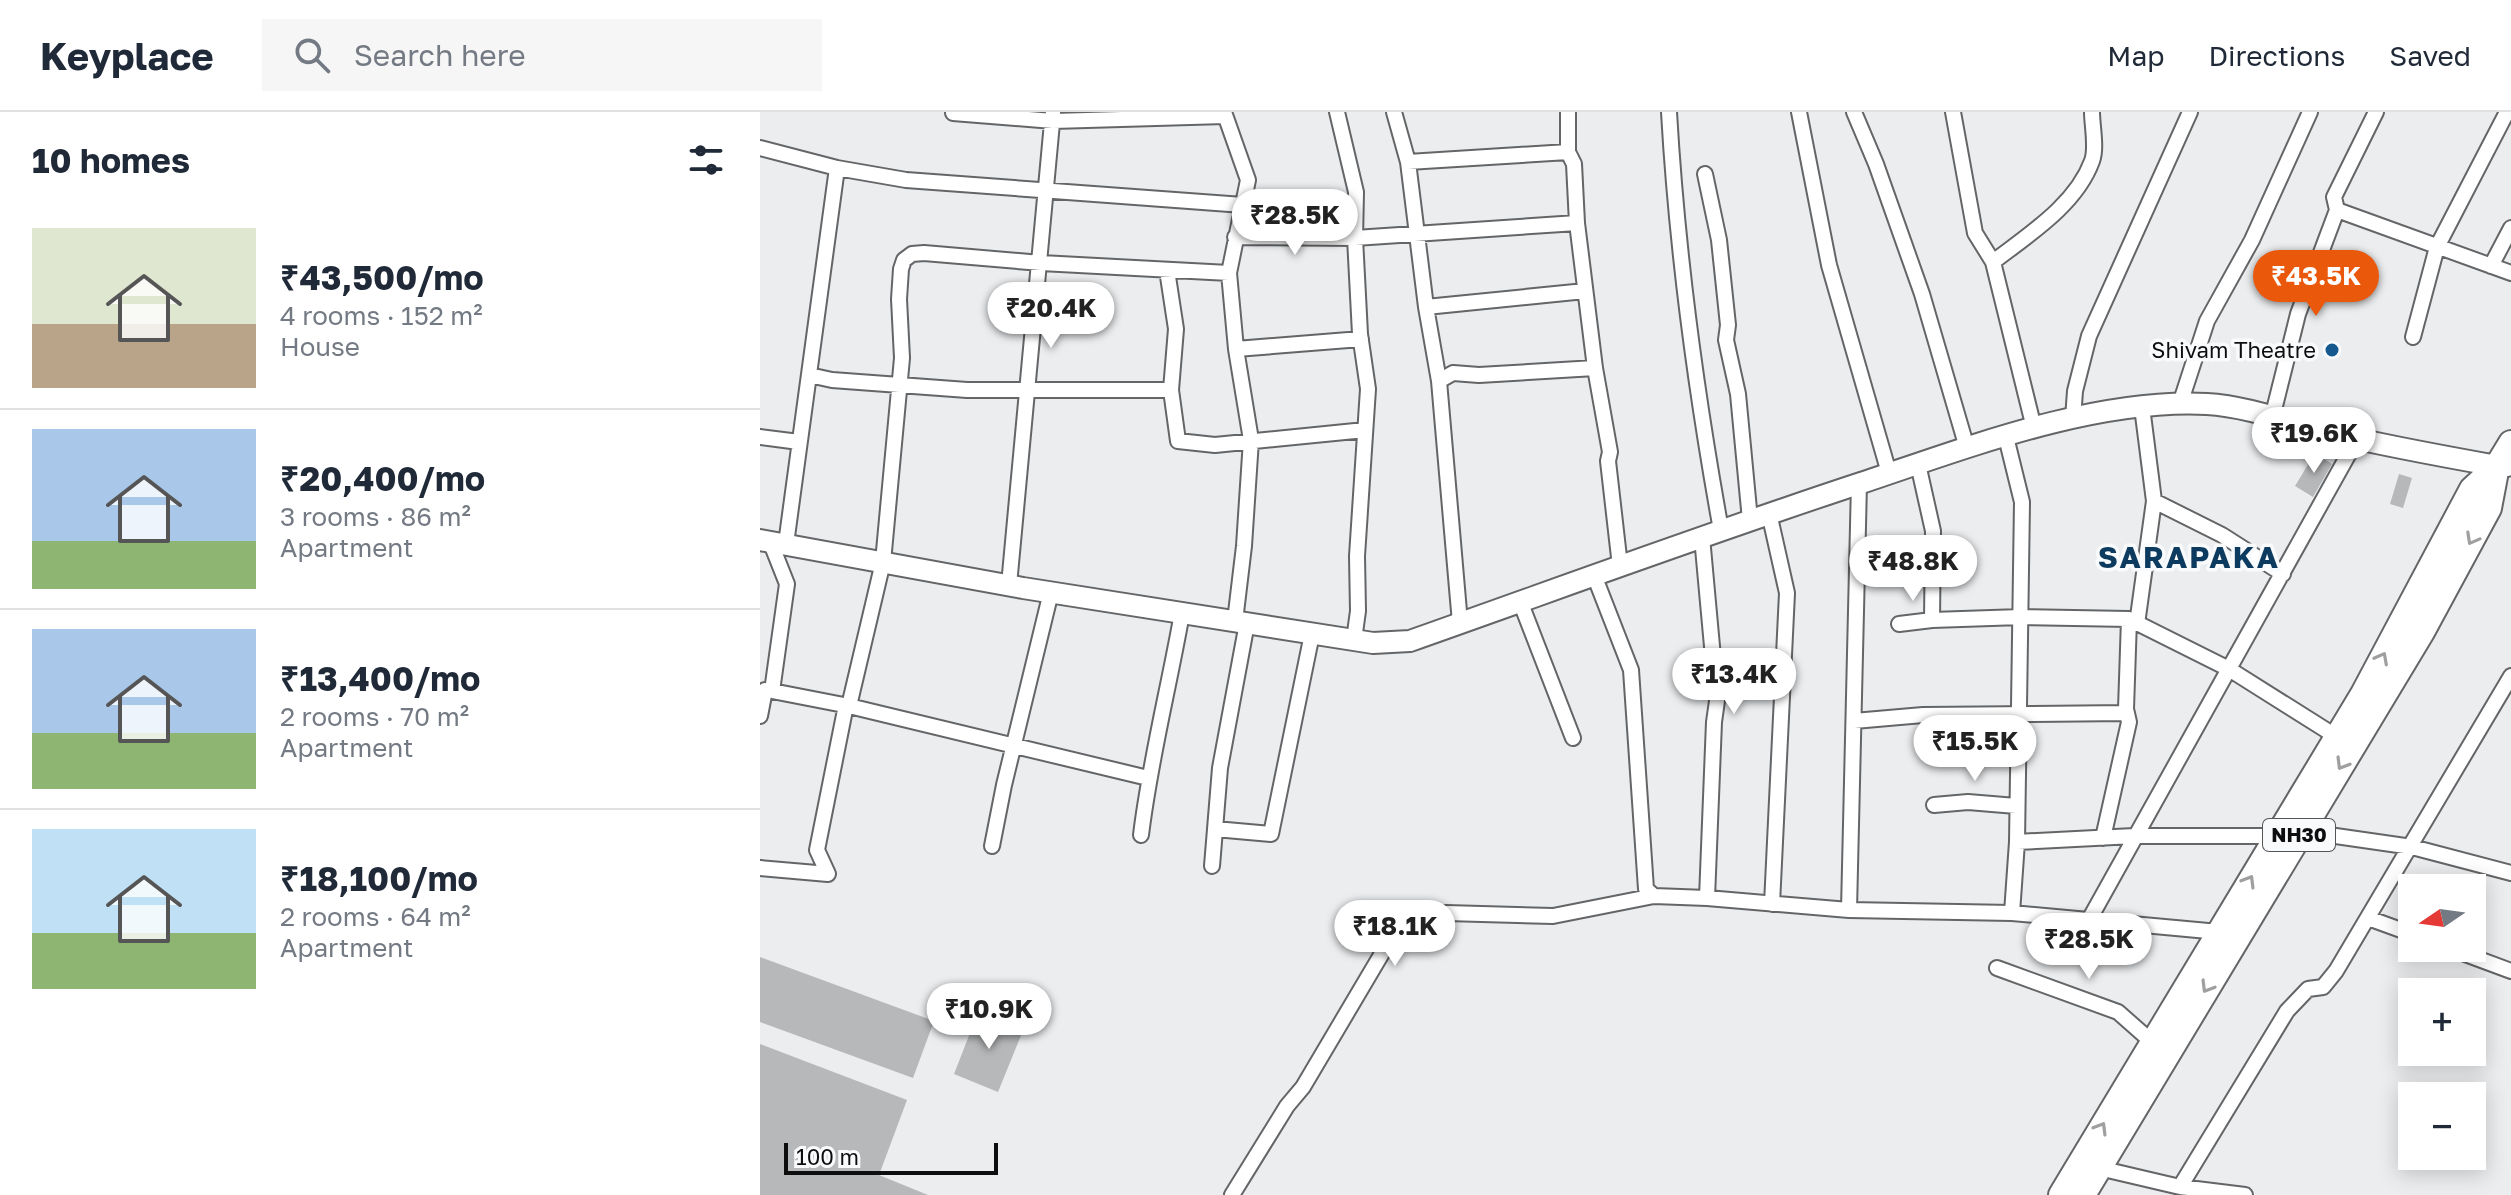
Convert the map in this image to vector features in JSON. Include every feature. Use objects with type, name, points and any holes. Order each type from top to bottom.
[{"type":"highway","name":"NH30","points":[[2083,1195],[2422,632],[2489,508],[2511,443]]},
{"type":"highway","points":[[2061,1195],[2363,694],[2472,489],[2504,466]]},
{"type":"main road","points":[[772,542],[1009,585],[1373,643],[1410,641],[1759,516],[1967,448],[2034,428],[2142,407],[2210,404],[2357,439],[2504,466]]},
{"type":"street","points":[[1337,112],[1356,192],[1355,238],[1361,339],[1368,389],[1354,640]]},
{"type":"street","points":[[1394,112],[1408,162],[1426,307],[1439,381],[1460,623]]},
{"type":"street","points":[[1568,112],[1568,152],[1574,164],[1577,223],[1595,368],[1610,452],[1608,461],[1620,566]]},
{"type":"street","points":[[1669,112],[1706,444],[1711,533],[1717,701],[1707,898]]},
{"type":"street","points":[[1799,112],[1829,265],[1889,473]]},
{"type":"street","points":[[1854,112],[1876,164],[1922,294],[1967,448]]},
{"type":"street","points":[[1953,112],[1975,233],[1993,262],[2034,428]]},
{"type":"street","points":[[1993,262],[2050,217],[2084,177],[2094,159],[2092,112]]},
{"type":"street","points":[[2073,419],[2075,391],[2089,336],[2190,112]]},
{"type":"street","points":[[2180,404],[2207,321],[2252,240],[2310,112]]},
{"type":"street","points":[[2272,418],[2298,314],[2337,210],[2334,197],[2376,112]]},
{"type":"street","points":[[2413,337],[2437,247],[2507,112]]},
{"type":"street","points":[[953,113],[1053,116],[1225,114],[1248,180],[1229,273],[1236,349],[1251,440],[1241,622],[1220,768],[1212,866]]},
{"type":"street","points":[[1009,585],[1053,116]]},
{"type":"street","points":[[760,148],[837,168],[906,180],[1243,205]]},
{"type":"street","points":[[1408,162],[1568,152]]},
{"type":"street","points":[[760,716],[787,584],[772,542],[799,442],[837,168]]},
{"type":"street","points":[[1705,174],[1719,240],[1728,325],[1726,340],[1759,516],[1787,593],[1772,904]]},
{"type":"street","points":[[2337,210],[2511,273]]},
{"type":"street","points":[[1235,237],[1418,236],[1577,223]]},
{"type":"street","points":[[2491,266],[2511,228]]},
{"type":"street","points":[[760,868],[828,874],[817,850],[847,706],[883,562],[902,358],[899,299],[904,260],[912,254],[924,253],[1229,273]]},
{"type":"street","points":[[1167,270],[1176,329],[1171,390],[1178,441],[1215,445],[1365,430]]},
{"type":"street","points":[[1426,307],[1585,291]]},
{"type":"street","points":[[1236,349],[1361,339]]},
{"type":"street","points":[[1439,381],[1453,373],[1479,375],[1595,368]]},
{"type":"street","points":[[809,375],[832,380],[967,390],[1171,390]]},
{"type":"street","points":[[2103,838],[2129,722],[2133,622],[2154,501],[2142,407]]},
{"type":"street","points":[[760,437],[799,442]]},
{"type":"street","points":[[2006,437],[2022,502],[2017,842],[2012,913]]},
{"type":"street","points":[[2089,920],[2357,439]]},
{"type":"street","points":[[1918,464],[1933,531],[1932,620]]},
{"type":"street","points":[[1849,910],[1859,483]]},
{"type":"street","points":[[2154,501],[2222,535],[2283,574]]},
{"type":"street","points":[[1594,575],[1631,670],[1646,889],[1654,896]]},
{"type":"street","points":[[992,846],[1051,592]]},
{"type":"street","points":[[1520,601],[1573,738]]},
{"type":"street","points":[[1141,835],[1148,778],[1182,613]]},
{"type":"street","points":[[1899,624],[2021,617],[2133,622],[2229,669],[2337,737]]},
{"type":"street","points":[[1215,829],[1271,834],[1312,634]]},
{"type":"street","points":[[2180,1187],[2287,1011],[2308,989],[2323,987],[2330,980],[2412,847],[2511,676]]},
{"type":"street","points":[[766,691],[847,706],[1148,778]]},
{"type":"street","points":[[1854,721],[1923,715],[2127,713]]},
{"type":"street","points":[[1934,805],[1968,802],[2016,806]]},
{"type":"street","points":[[2301,831],[2412,847],[2511,873]]},
{"type":"street","points":[[2017,842],[2134,836],[2277,836]]},
{"type":"street","points":[[1232,1195],[1287,1106],[1303,1087],[1384,950],[1408,925],[1424,917],[1446,913],[1553,916],[1654,896],[1849,910],[2012,913],[2219,932]]},
{"type":"street","points":[[2368,918],[2398,929]]},
{"type":"street","points":[[2486,962],[2511,971]]},
{"type":"street","points":[[1997,968],[2118,1012],[2152,1042]]},
{"type":"street","points":[[2099,1168],[2204,1192],[2245,1195]]},
{"type":"building","points":[[2315,453],[2332,464],[2313,497],[2295,486]]},
{"type":"building","points":[[2399,474],[2412,478],[2403,508],[2390,504]]},
{"type":"building","points":[[760,957],[934,1021],[913,1078],[760,1022]]},
{"type":"building","points":[[979,1010],[1024,1028],[998,1092],[954,1074]]},
{"type":"building","points":[[760,1044],[907,1100],[879,1175],[928,1195],[760,1195]]},
{"type":"place","name":"Shivam Theatre","points":[[2332,350]]},
{"type":"district","name":"SARAPAKA","points":[[2189,558]]}]
